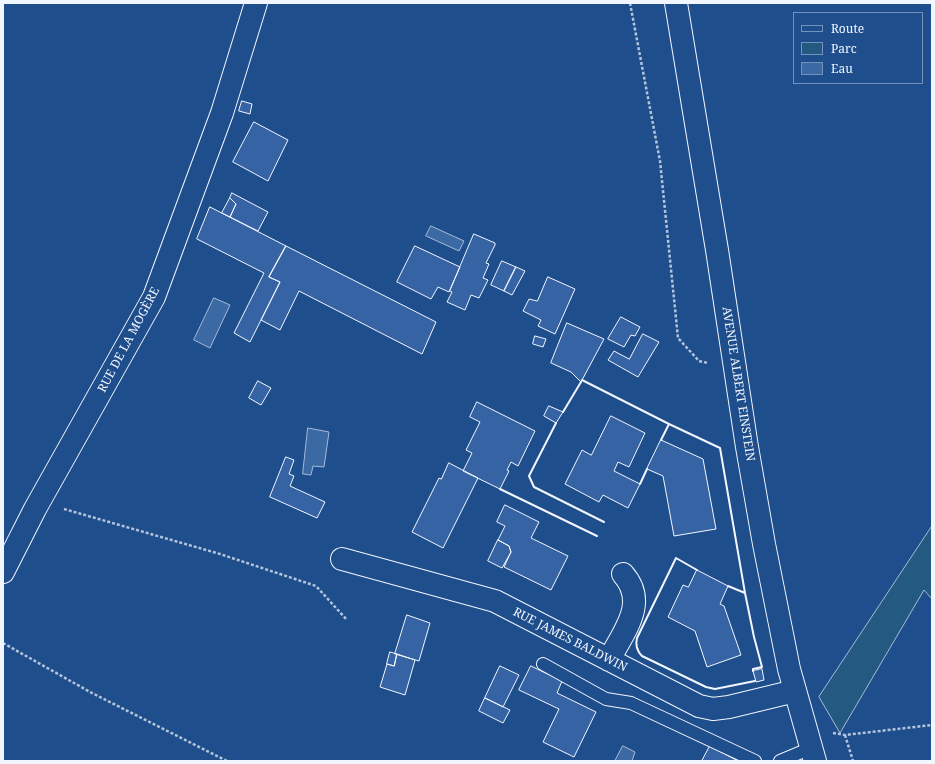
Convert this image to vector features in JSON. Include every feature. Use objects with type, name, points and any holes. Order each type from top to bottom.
[{"type":"street","name":"RUE DE LA MOGÈRE","points":[[3,572],[35,509],[154,297],[222,113],[256,3]]},
{"type":"street","name":"AVENUE ALBERT EINSTEIN","points":[[676,3],[764,544],[794,691],[813,754]]},
{"type":"street","name":"RUE JAMES BALDWIN","points":[[342,559],[495,601],[700,706],[712,709],[729,707],[794,691]]},
{"type":"street","points":[[609,660],[632,615],[635,603],[633,590],[629,581],[623,574]]},
{"type":"lane","points":[[543,664],[606,699],[631,703],[756,761]]},
{"type":"lane","points":[[780,761],[813,754]]},
{"type":"path","points":[[630,3],[660,161],[678,338],[699,361],[735,370]]},
{"type":"path","points":[[61,508],[220,554],[316,586],[347,620]]},
{"type":"path","points":[[3,643],[90,692],[227,761]]},
{"type":"path","points":[[853,761],[844,735],[932,725]]},
{"type":"green space","points":[[932,526],[932,599],[924,590],[840,733],[819,697]]},
{"type":"water","points":[[431,226],[464,241],[459,251],[426,236]]},
{"type":"water","points":[[214,298],[230,305],[210,348],[194,340]]},
{"type":"water","points":[[308,428],[329,432],[324,467],[313,466],[311,475],[303,474]]},
{"type":"water","points":[[623,746],[635,752],[632,761],[615,761]]},
{"type":"building","points":[[242,101],[252,104],[250,114],[239,111]]},
{"type":"building","points":[[254,122],[288,140],[268,181],[233,162]]},
{"type":"building","points":[[232,193],[268,212],[258,231],[230,217],[236,204],[230,198]]},
{"type":"building","points":[[230,198],[236,204],[230,217],[222,213]]},
{"type":"building","points":[[210,207],[286,246],[269,277],[280,282],[250,342],[234,333],[264,273],[197,239]]},
{"type":"building","points":[[474,234],[495,243],[495,245],[486,263],[489,264],[483,278],[488,280],[479,298],[471,295],[465,310],[447,302],[452,292],[450,291]]},
{"type":"building","points":[[286,246],[436,322],[422,354],[299,291],[280,330],[261,320],[280,282],[269,277]]},
{"type":"building","points":[[415,246],[460,267],[449,292],[438,287],[431,299],[397,282]]},
{"type":"building","points":[[502,261],[516,267],[504,291],[491,285]]},
{"type":"building","points":[[516,267],[525,271],[512,295],[504,291]]},
{"type":"building","points":[[548,277],[575,289],[555,334],[538,326],[541,320],[523,311],[529,299],[537,301]]},
{"type":"building","points":[[621,317],[640,327],[635,336],[631,335],[624,347],[608,339]]},
{"type":"building","points":[[567,323],[604,339],[581,382],[571,372],[551,363]]},
{"type":"building","points":[[643,334],[659,342],[638,377],[608,360],[614,351],[629,359]]},
{"type":"building","points":[[535,336],[546,339],[543,347],[533,344]]},
{"type":"building","points":[[258,381],[271,388],[261,405],[249,398]]},
{"type":"building","points":[[477,402],[535,431],[518,466],[511,462],[507,470],[509,471],[500,489],[463,471],[472,453],[466,450],[480,422],[470,417]]},
{"type":"building","points":[[549,406],[563,412],[556,423],[544,416]]},
{"type":"building","points":[[611,416],[645,433],[629,467],[618,462],[614,471],[640,484],[628,508],[603,495],[599,502],[565,484],[582,450],[591,455]]},
{"type":"building","points":[[661,440],[703,459],[716,529],[674,536],[663,476],[647,469]]},
{"type":"building","points":[[286,457],[294,460],[289,474],[294,476],[290,486],[325,502],[317,518],[270,497]]},
{"type":"building","points":[[449,463],[478,478],[443,548],[412,532],[439,478],[441,479]]},
{"type":"building","points":[[505,505],[539,522],[531,538],[568,556],[551,590],[504,567],[511,552],[509,546],[498,540],[505,526],[497,522]]},
{"type":"building","points":[[498,540],[509,546],[511,552],[502,568],[488,561]]},
{"type":"building","points":[[697,570],[728,586],[720,604],[724,606],[741,655],[707,667],[695,631],[668,617],[683,585],[688,587]]},
{"type":"building","points":[[407,615],[430,623],[419,661],[395,654]]},
{"type":"building","points":[[390,652],[397,654],[394,666],[387,664]]},
{"type":"building","points":[[397,654],[415,660],[405,695],[380,687],[387,664],[394,666]]},
{"type":"building","points":[[500,666],[519,675],[503,707],[485,698]]},
{"type":"building","points":[[531,666],[562,681],[557,693],[596,712],[574,757],[543,742],[559,709],[519,690]]},
{"type":"building","points":[[762,669],[764,680],[756,682],[753,671]]},
{"type":"building","points":[[485,698],[510,710],[503,723],[479,711]]},
{"type":"building","points":[[710,746],[738,761],[702,761]]},
{"type":"wall","points":[[582,380],[669,424]]},
{"type":"wall","points":[[563,412],[581,382]]},
{"type":"wall","points":[[556,423],[529,476],[534,487],[604,522]]},
{"type":"wall","points":[[661,440],[669,424],[720,448],[745,593]]},
{"type":"wall","points":[[640,484],[647,469]]},
{"type":"wall","points":[[500,489],[597,536]]},
{"type":"wall","points":[[697,570],[676,558],[637,638],[636,646],[638,650],[642,656],[706,687],[715,689],[755,681]]},
{"type":"wall","points":[[728,586],[745,593],[762,667],[753,669],[753,671]]}]
